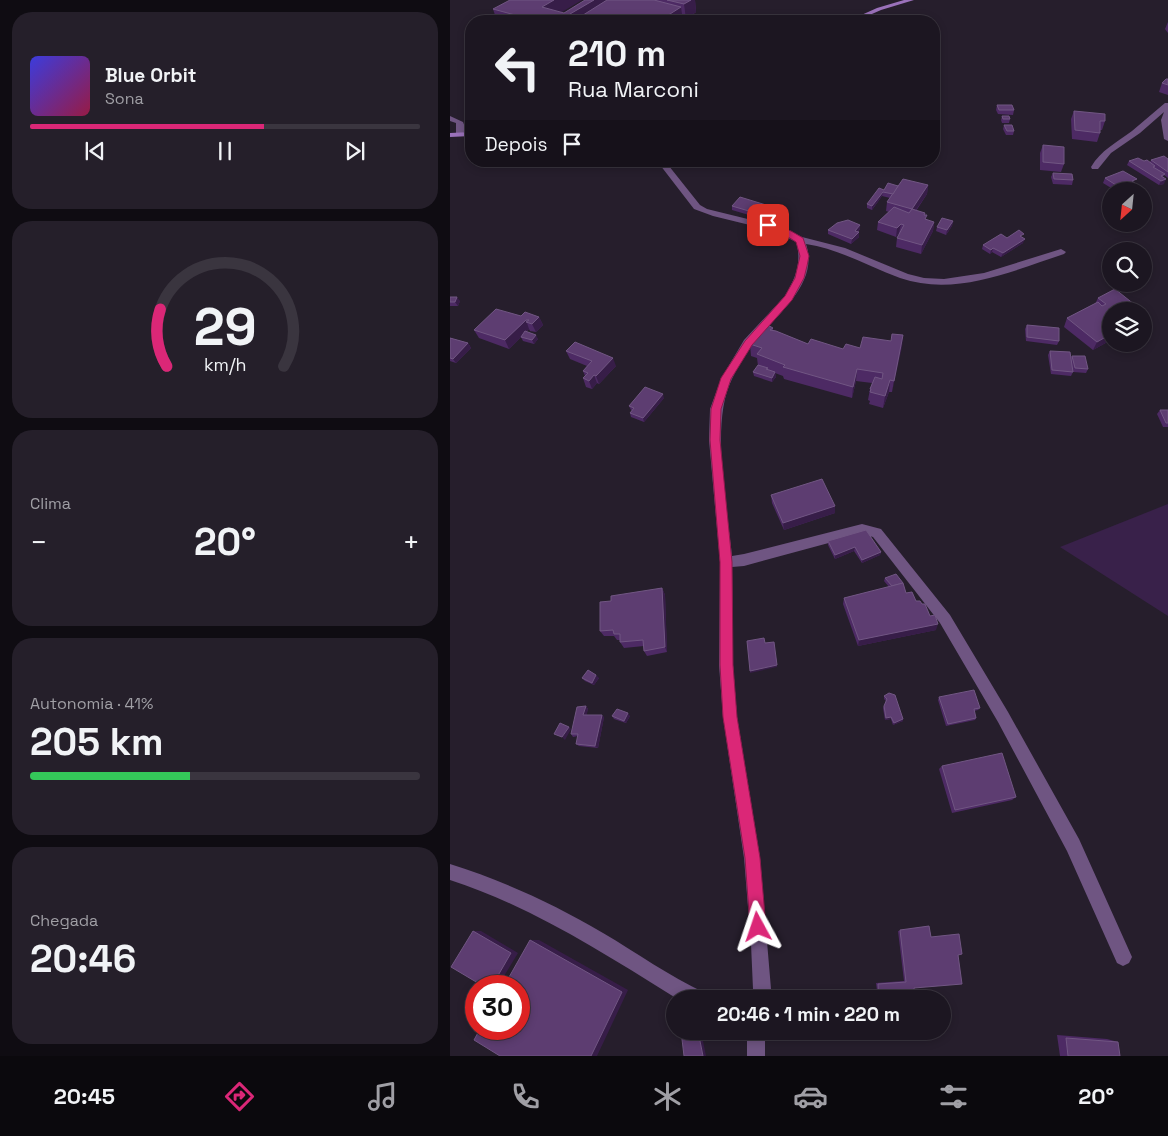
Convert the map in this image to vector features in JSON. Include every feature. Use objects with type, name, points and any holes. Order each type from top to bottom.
[{"type":"main road","points":[[865,15],[911,0]]},
{"type":"main road","points":[[450,134],[465,134]]},
{"type":"street","points":[[1095,167],[1100,158],[1110,148],[1135,132],[1168,105]]},
{"type":"street","points":[[1168,111],[1165,120],[1168,139]]},
{"type":"street","points":[[450,118],[459,122],[461,127],[460,134]]},
{"type":"street","points":[[666,167],[697,207],[704,211],[768,225],[800,240],[829,244],[904,276],[925,282],[944,283],[969,280],[1061,252]]},
{"type":"street","points":[[762,990],[760,944],[752,858],[730,717],[726,665],[726,562],[715,440],[716,409],[726,378],[744,350],[795,288],[800,278],[805,256],[800,240]]},
{"type":"street","points":[[726,562],[744,560],[862,529],[877,533],[945,619],[1003,717],[1073,845],[1123,956]]},
{"type":"street","points":[[450,872],[472,878],[535,906],[679,990]]},
{"type":"street","points":[[756,1040],[756,1056]]},
{"type":"shaded area","points":[[1168,504],[1168,616],[1060,547]]},
{"type":"building","points":[[510,0],[554,0],[542,7],[564,13],[585,0],[594,0],[570,14],[573,15],[515,15],[493,9]]},
{"type":"building","points":[[607,0],[654,0],[681,7],[668,15],[583,15]]},
{"type":"building","points":[[667,0],[691,0],[684,4]]},
{"type":"building","points":[[1168,79],[1168,85],[1162,83]]},
{"type":"building","points":[[997,105],[1012,105],[1014,110],[999,110]]},
{"type":"building","points":[[1074,111],[1105,114],[1105,121],[1100,121],[1100,133],[1075,130]]},
{"type":"building","points":[[1002,116],[1009,116],[1010,119],[1003,119]]},
{"type":"building","points":[[1004,125],[1012,125],[1014,131],[1007,131]]},
{"type":"building","points":[[1043,145],[1064,147],[1064,164],[1043,162]]},
{"type":"building","points":[[1164,156],[1168,159],[1168,172],[1151,160]]},
{"type":"building","points":[[1138,158],[1144,161],[1147,160],[1155,166],[1153,167],[1165,174],[1161,176],[1166,179],[1161,181],[1129,161]]},
{"type":"building","points":[[1123,171],[1137,179],[1132,181],[1133,182],[1111,182],[1105,178]]},
{"type":"building","points":[[1053,173],[1072,174],[1073,180],[1054,179]]},
{"type":"building","points":[[903,179],[928,185],[912,209],[887,202]]},
{"type":"building","points":[[888,183],[898,186],[893,194],[883,192],[872,206],[867,204],[879,188],[884,190]]},
{"type":"building","points":[[740,197],[766,205],[759,214],[732,206]]},
{"type":"building","points":[[894,207],[909,213],[912,209],[925,213],[924,215],[927,215],[925,219],[934,222],[922,245],[897,238],[904,225],[901,224],[897,228],[878,222]]},
{"type":"building","points":[[942,218],[953,221],[947,230],[937,227]]},
{"type":"building","points":[[848,220],[860,225],[855,231],[859,232],[852,239],[828,230],[837,223]]},
{"type":"building","points":[[1019,230],[1024,234],[1020,236],[1025,239],[1003,253],[993,248],[991,250],[983,245],[1001,234],[1007,238]]},
{"type":"building","points":[[1109,292],[1119,292],[1131,302],[1103,302],[1098,298]]},
{"type":"building","points":[[450,297],[457,297],[455,302],[450,302]]},
{"type":"building","points":[[1098,302],[1102,306],[1102,339],[1097,342],[1067,318]]},
{"type":"building","points":[[496,309],[521,316],[525,312],[539,317],[532,324],[526,322],[529,320],[526,320],[505,340],[474,330]]},
{"type":"building","points":[[764,323],[773,328],[770,330],[808,344],[811,339],[843,349],[846,344],[860,348],[863,337],[891,341],[892,334],[903,335],[894,381],[890,380],[885,396],[870,392],[875,377],[882,379],[883,373],[857,369],[853,387],[783,367],[785,365],[757,354],[762,348],[750,344],[759,330],[757,330]]},
{"type":"building","points":[[1027,325],[1059,328],[1059,341],[1027,337]]},
{"type":"building","points":[[525,331],[536,335],[532,340],[521,337]]},
{"type":"building","points":[[450,338],[468,343],[453,359],[450,358]]},
{"type":"building","points":[[575,342],[613,358],[589,381],[583,378],[588,373],[583,371],[592,361],[566,351]]},
{"type":"building","points":[[1050,351],[1070,352],[1073,372],[1052,370]]},
{"type":"building","points":[[1072,356],[1085,356],[1088,369],[1075,368]]},
{"type":"building","points":[[758,365],[775,372],[772,378],[753,372]]},
{"type":"building","points":[[645,387],[663,394],[643,418],[630,413],[634,408],[629,406]]},
{"type":"building","points":[[1160,410],[1168,410],[1168,423],[1166,423]]},
{"type":"building","points":[[822,479],[835,506],[783,523],[771,495]]},
{"type":"building","points":[[866,530],[881,552],[862,560],[855,547],[835,555],[828,541]]},
{"type":"building","points":[[896,574],[903,583],[892,586],[885,578]]},
{"type":"building","points":[[903,583],[906,593],[912,592],[916,601],[925,604],[930,616],[935,615],[938,624],[859,640],[844,598]]},
{"type":"building","points":[[662,588],[665,647],[644,651],[643,640],[620,642],[620,634],[614,634],[613,630],[600,631],[600,602],[611,601],[611,596]]},
{"type":"building","points":[[764,638],[765,643],[774,642],[777,665],[750,671],[747,641]]},
{"type":"building","points":[[588,670],[596,675],[592,683],[582,678]]},
{"type":"building","points":[[974,690],[980,708],[974,709],[976,718],[948,724],[939,697]]},
{"type":"building","points":[[889,693],[895,695],[903,719],[894,723],[891,717],[886,718],[884,706],[887,699],[884,696]]},
{"type":"building","points":[[586,706],[583,715],[602,715],[595,746],[576,744],[578,734],[571,734],[577,707]]},
{"type":"building","points":[[617,709],[628,713],[624,721],[612,716]]},
{"type":"building","points":[[560,723],[569,727],[562,737],[554,734]]},
{"type":"building","points":[[1002,753],[1016,797],[955,810],[942,766]]},
{"type":"building","points":[[929,926],[931,937],[959,934],[962,954],[958,955],[962,984],[914,988],[914,990],[878,990],[878,984],[906,982],[900,930]]},
{"type":"building","points":[[473,931],[511,953],[498,975],[465,975],[451,967]]},
{"type":"building","points":[[530,940],[622,992],[591,1056],[500,1056],[474,1040],[530,1040],[530,975],[510,975]]},
{"type":"building","points":[[1066,1038],[1118,1042],[1120,1056],[1068,1056]]},
{"type":"building","points":[[682,1040],[700,1040],[703,1056],[684,1056]]},
{"type":"route","points":[[758,927],[752,858],[730,717],[726,665],[726,562],[715,440],[716,409],[726,378],[748,343],[789,298],[800,278],[803,266],[805,256],[800,240],[768,225]]}]
